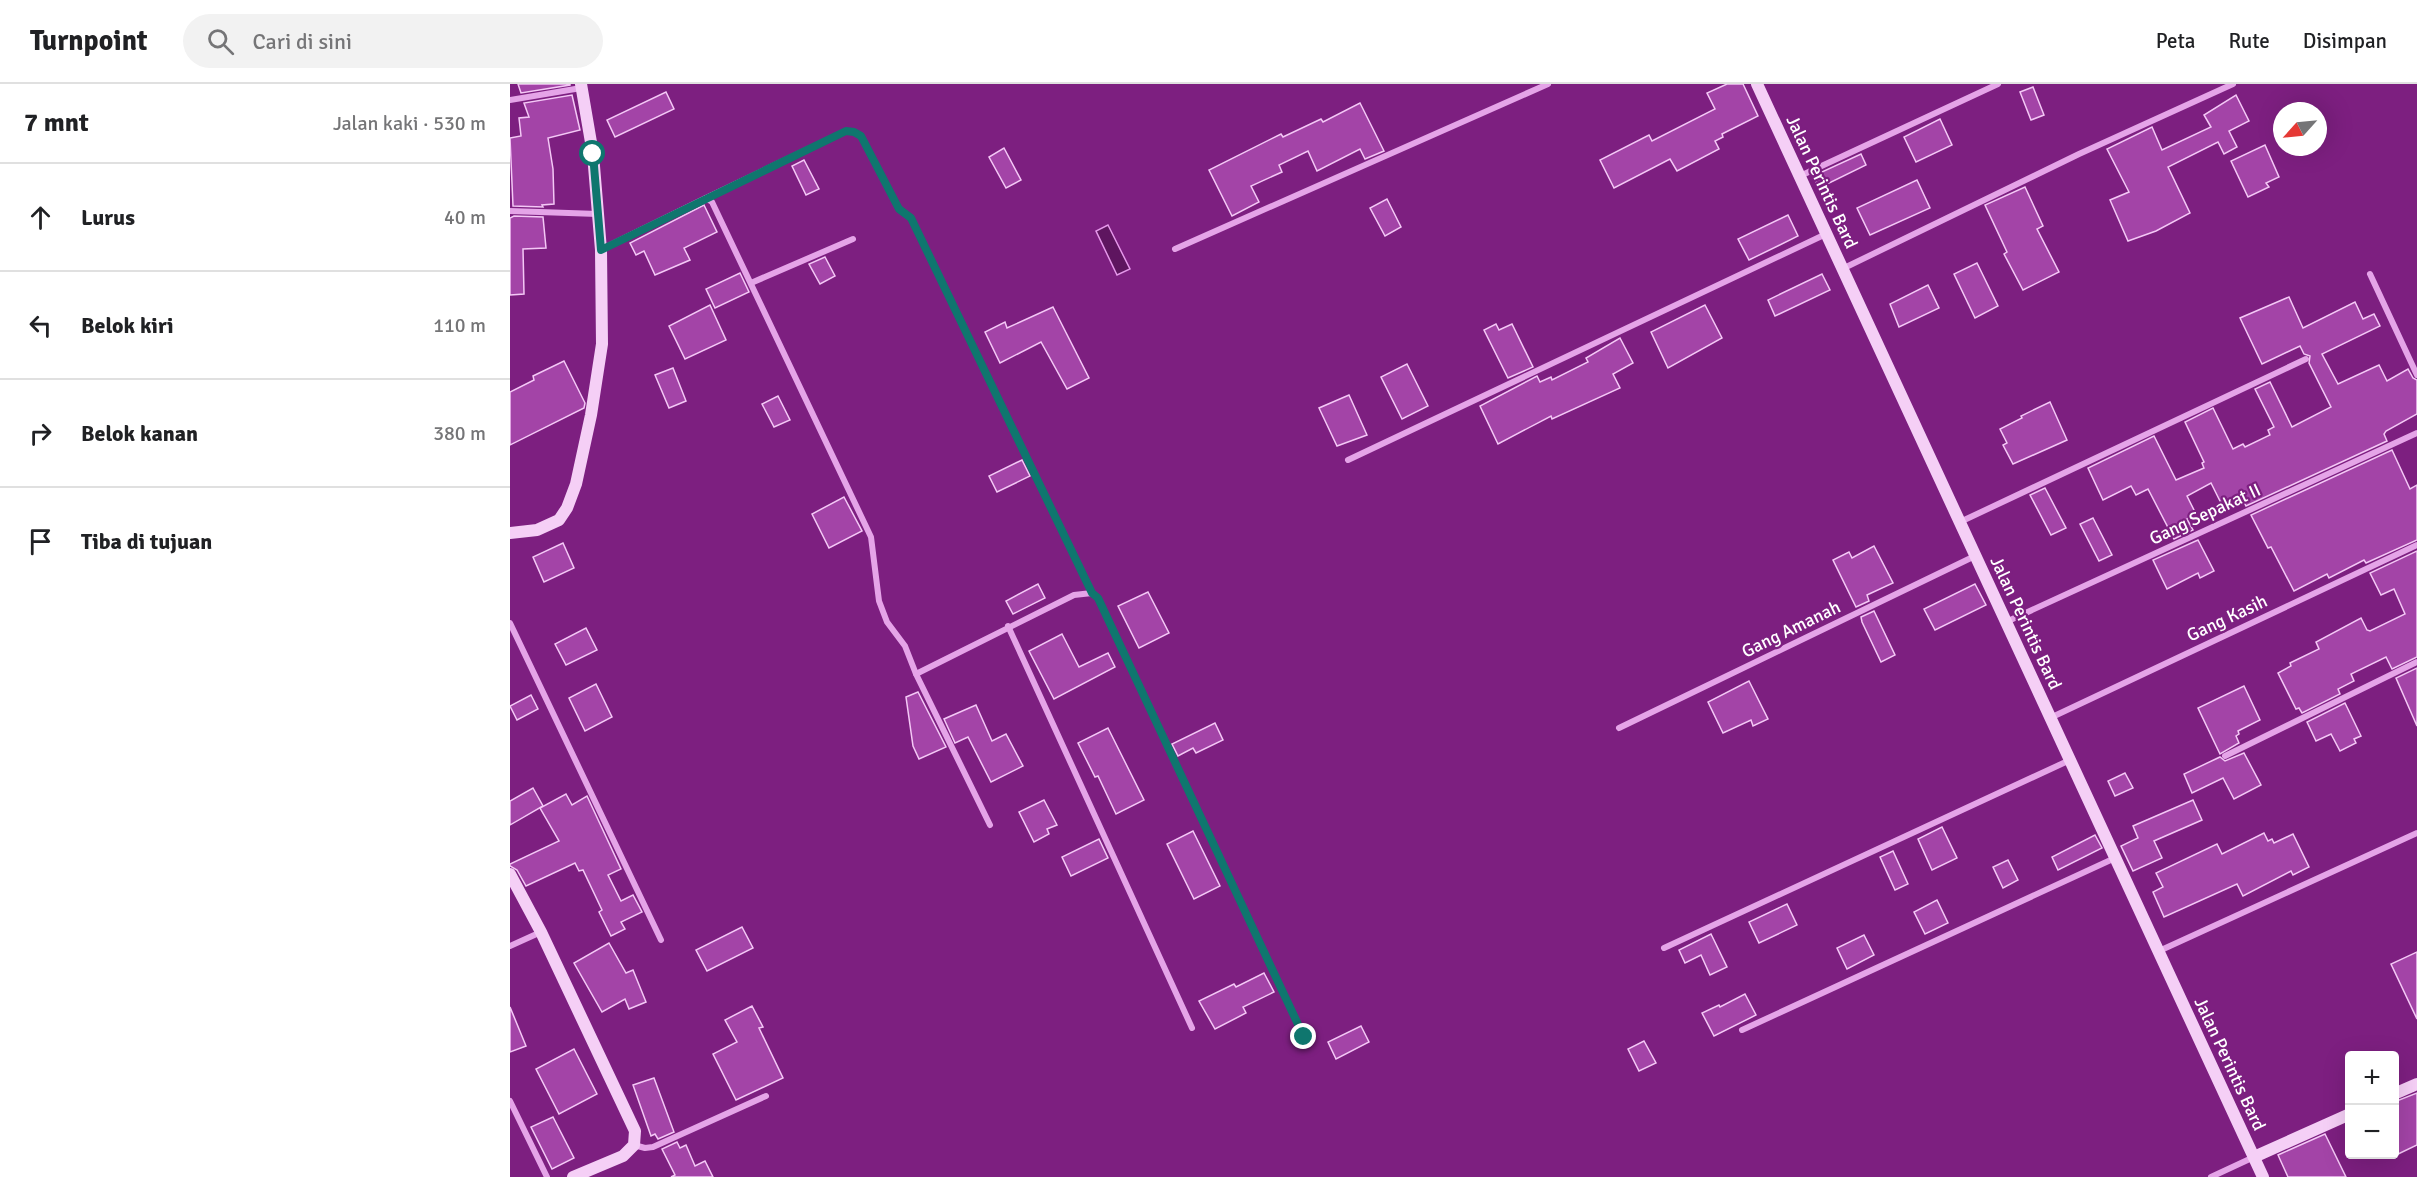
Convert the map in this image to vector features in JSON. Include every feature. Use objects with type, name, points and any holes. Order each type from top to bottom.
[{"type":"street","points":[[1175,249],[1548,84]]},
{"type":"street","name":"Jalan Perintis Bard","points":[[1757,84],[2263,1177]]},
{"type":"street","points":[[1799,176],[1998,84]]},
{"type":"street","points":[[1842,269],[2068,159],[2233,84]]},
{"type":"street","points":[[510,100],[581,86],[593,154],[599,214],[602,344],[591,416],[576,484],[567,508],[559,520],[537,530],[510,533]]},
{"type":"street","points":[[601,250],[846,131],[861,136],[899,209],[911,218],[1092,593],[1098,598],[1304,1037]]},
{"type":"street","points":[[706,198],[712,202],[871,537],[879,601],[887,622],[905,646],[916,674],[990,825]]},
{"type":"street","points":[[510,212],[599,214]]},
{"type":"street","points":[[1348,460],[1826,234]]},
{"type":"street","points":[[751,284],[853,239]]},
{"type":"street","points":[[2370,274],[2417,375]]},
{"type":"street","points":[[1960,522],[2306,359]]},
{"type":"street","name":"Gang Sepakat II","points":[[2006,622],[2417,433]]},
{"type":"street","name":"Gang Kasih","points":[[2050,718],[2417,545]]},
{"type":"street","name":"Gang Amanah","points":[[1619,728],[1975,556]]},
{"type":"street","points":[[916,674],[1074,595],[1092,593]]},
{"type":"street","points":[[510,623],[661,940]]},
{"type":"street","points":[[1008,626],[1192,1028]]},
{"type":"street","points":[[2225,756],[2417,662]]},
{"type":"street","points":[[1664,948],[2070,760]]},
{"type":"street","points":[[2158,951],[2417,833]]},
{"type":"street","points":[[1742,1030],[2115,858]]},
{"type":"street","points":[[510,874],[541,932],[635,1131],[634,1145],[623,1156],[573,1177]]},
{"type":"street","points":[[510,946],[541,932]]},
{"type":"street","points":[[2399,1092],[2417,1084]]},
{"type":"street","points":[[634,1145],[645,1148],[653,1147],[766,1096]]},
{"type":"street","points":[[510,1101],[547,1177]]},
{"type":"street","points":[[2211,1177],[2345,1116]]},
{"type":"shaded area","points":[[1108,225],[1130,269],[1117,275],[1096,231]]},
{"type":"building","points":[[518,84],[570,84],[570,85],[521,93]]},
{"type":"building","points":[[1727,84],[1743,84],[1758,116],[1722,134],[1723,137],[1715,141],[1719,149],[1677,171],[1670,159],[1614,188],[1600,160],[1649,135],[1652,141],[1715,109],[1707,93]]},
{"type":"building","points":[[2033,87],[2044,115],[2031,120],[2020,92]]},
{"type":"building","points":[[666,92],[674,109],[615,137],[607,120]]},
{"type":"building","points":[[572,95],[580,130],[548,138],[553,169],[554,204],[542,205],[543,207],[513,206],[510,138],[521,136],[519,118],[529,117],[524,103]]},
{"type":"building","points":[[2236,95],[2249,121],[2229,131],[2237,147],[2224,154],[2218,142],[2168,167],[2190,213],[2156,231],[2128,241],[2110,200],[2129,192],[2107,149],[2152,127],[2162,150],[2211,127],[2204,115]]},
{"type":"building","points":[[1360,103],[1384,151],[1365,159],[1360,149],[1317,171],[1308,151],[1279,165],[1282,172],[1251,186],[1259,202],[1232,216],[1209,170],[1281,134],[1283,137],[1321,119],[1323,122]]},
{"type":"building","points":[[1940,119],[1952,145],[1916,162],[1904,137]]},
{"type":"building","points":[[2265,145],[2279,177],[2266,183],[2269,187],[2248,197],[2231,161]]},
{"type":"building","points":[[1004,148],[1021,180],[1006,188],[989,157]]},
{"type":"building","points":[[1861,154],[1866,165],[1819,188],[1813,176]]},
{"type":"building","points":[[804,160],[819,189],[806,195],[792,166]]},
{"type":"building","points":[[1917,180],[1930,208],[1870,235],[1857,208]]},
{"type":"building","points":[[2025,187],[2043,226],[2037,229],[2059,272],[2023,290],[2004,254],[2007,252],[1985,205]]},
{"type":"building","points":[[1387,199],[1401,227],[1385,236],[1370,208]]},
{"type":"building","points":[[704,205],[717,232],[684,248],[690,260],[655,275],[644,251],[636,255],[630,243]]},
{"type":"building","points":[[1788,215],[1798,236],[1749,260],[1738,239]]},
{"type":"building","points":[[514,216],[543,217],[546,248],[523,249],[524,294],[510,295],[510,218]]},
{"type":"building","points":[[825,257],[835,276],[820,284],[809,264]]},
{"type":"building","points":[[1977,263],[1998,306],[1975,318],[1954,274]]},
{"type":"building","points":[[740,273],[749,292],[715,308],[706,289]]},
{"type":"building","points":[[1822,274],[1830,290],[1775,316],[1768,300]]},
{"type":"building","points":[[1928,285],[1939,308],[1899,327],[1890,304]]},
{"type":"building","points":[[2289,297],[2303,328],[2355,302],[2363,319],[2374,314],[2380,326],[2322,354],[2338,384],[2379,365],[2387,381],[2408,369],[2413,378],[2417,380],[2417,414],[2386,431],[2384,434],[2387,441],[2246,506],[2240,494],[2221,503],[2211,483],[2187,496],[2196,514],[2187,519],[2193,530],[2174,539],[2148,489],[2136,495],[2131,486],[2103,500],[2088,468],[2154,436],[2176,480],[2204,468],[2202,463],[2204,462],[2185,422],[2213,408],[2233,449],[2243,444],[2245,447],[2270,435],[2268,430],[2274,427],[2255,389],[2270,382],[2292,427],[2331,407],[2309,363],[2310,356],[2304,354],[2300,346],[2262,364],[2240,318]]},
{"type":"building","points":[[710,305],[726,340],[685,359],[669,326]]},
{"type":"building","points":[[1705,305],[1722,338],[1668,368],[1651,332]]},
{"type":"building","points":[[1053,307],[1089,378],[1067,389],[1041,342],[1000,363],[985,332],[1005,322],[1007,328]]},
{"type":"building","points":[[1496,324],[1499,330],[1512,324],[1533,367],[1508,378],[1484,330]]},
{"type":"building","points":[[1620,338],[1633,363],[1613,374],[1620,388],[1552,419],[1551,416],[1498,444],[1480,406],[1537,376],[1540,382],[1551,377],[1552,380],[1588,362],[1586,358]]},
{"type":"building","points":[[564,361],[585,403],[584,408],[510,445],[510,392],[534,380],[533,376]]},
{"type":"building","points":[[1407,364],[1428,406],[1402,419],[1381,377]]},
{"type":"building","points":[[673,368],[686,401],[669,408],[655,375]]},
{"type":"building","points":[[1349,395],[1367,435],[1337,446],[1319,408]]},
{"type":"building","points":[[778,396],[790,420],[774,427],[762,404]]},
{"type":"building","points":[[2050,402],[2067,440],[2013,464],[2003,445],[2007,443],[2000,429]]},
{"type":"building","points":[[2392,450],[2410,489],[2417,485],[2417,540],[2366,563],[2364,560],[2329,578],[2327,574],[2294,591],[2251,515]]},
{"type":"building","points":[[1022,460],[1030,476],[997,492],[989,476]]},
{"type":"building","points":[[2045,488],[2066,528],[2051,535],[2030,495]]},
{"type":"building","points":[[844,497],[862,531],[829,548],[812,514]]},
{"type":"building","points":[[2093,518],[2112,555],[2099,561],[2080,524]]},
{"type":"building","points":[[2198,540],[2214,571],[2200,578],[2198,573],[2167,589],[2153,560]]},
{"type":"building","points":[[563,543],[574,568],[544,582],[533,557]]},
{"type":"building","points":[[1874,546],[1893,583],[1867,595],[1869,601],[1856,607],[1833,560],[1849,552],[1852,558]]},
{"type":"building","points":[[2417,551],[2417,657],[2392,669],[2386,657],[2351,674],[2354,681],[2338,689],[2340,694],[2302,713],[2299,708],[2296,709],[2278,673],[2291,666],[2290,663],[2319,649],[2316,642],[2361,618],[2367,630],[2370,631],[2405,614],[2394,589],[2381,595],[2370,573]]},
{"type":"building","points":[[1038,584],[1045,598],[1013,614],[1006,601]]},
{"type":"building","points":[[1975,584],[1986,605],[1935,630],[1924,609]]},
{"type":"building","points":[[1148,592],[1169,633],[1139,648],[1118,606]]},
{"type":"building","points":[[1874,611],[1895,655],[1881,662],[1861,617]]},
{"type":"building","points":[[586,628],[597,650],[566,665],[555,644]]},
{"type":"building","points":[[1062,634],[1079,667],[1108,653],[1115,667],[1054,699],[1029,651]]},
{"type":"building","points":[[2417,668],[2417,726],[2396,678]]},
{"type":"building","points":[[1749,681],[1768,719],[1753,726],[1751,720],[1723,733],[1708,702]]},
{"type":"building","points":[[596,684],[612,717],[585,731],[569,698]]},
{"type":"building","points":[[2244,686],[2260,720],[2238,731],[2239,734],[2236,736],[2239,743],[2220,754],[2198,708]]},
{"type":"building","points":[[918,692],[946,747],[919,759],[913,746],[906,697]]},
{"type":"building","points":[[531,695],[538,709],[517,720],[510,706]]},
{"type":"building","points":[[2345,703],[2361,736],[2354,739],[2356,743],[2340,751],[2331,734],[2316,741],[2307,722]]},
{"type":"building","points":[[976,705],[992,741],[1006,734],[1023,766],[991,782],[968,737],[955,743],[944,719]]},
{"type":"building","points":[[1215,723],[1223,740],[1196,753],[1193,748],[1178,756],[1172,744]]},
{"type":"building","points":[[1108,728],[1144,800],[1116,814],[1098,776],[1095,777],[1078,743]]},
{"type":"building","points":[[2244,753],[2261,785],[2234,799],[2223,778],[2192,793],[2184,774],[2220,757],[2225,761]]},
{"type":"building","points":[[2125,773],[2133,788],[2115,796],[2108,781]]},
{"type":"building","points":[[533,788],[543,806],[510,825],[510,801]]},
{"type":"building","points":[[566,794],[572,805],[587,796],[621,869],[608,875],[621,901],[633,895],[642,912],[621,922],[625,929],[611,936],[599,912],[602,910],[583,870],[579,871],[575,863],[526,886],[517,870],[510,866],[559,841],[540,808]]},
{"type":"building","points":[[1044,800],[1057,825],[1047,829],[1049,834],[1034,842],[1019,812]]},
{"type":"building","points":[[2193,800],[2202,820],[2154,841],[2162,858],[2133,871],[2121,846],[2138,838],[2133,826]]},
{"type":"building","points":[[1942,827],[1957,858],[1932,870],[1918,839]]},
{"type":"building","points":[[1193,831],[1220,886],[1194,899],[1167,844]]},
{"type":"building","points":[[2264,833],[2268,841],[2272,839],[2274,843],[2293,834],[2309,867],[2293,875],[2291,871],[2243,896],[2237,884],[2164,917],[2153,892],[2163,887],[2156,873],[2217,844],[2222,854]]},
{"type":"building","points":[[2095,835],[2102,848],[2058,870],[2052,857]]},
{"type":"building","points":[[1099,839],[1108,858],[1071,876],[1062,857]]},
{"type":"building","points":[[1893,851],[1908,884],[1895,890],[1880,857]]},
{"type":"building","points":[[2008,860],[2018,880],[2003,888],[1993,867]]},
{"type":"building","points":[[1937,900],[1948,923],[1925,934],[1914,912]]},
{"type":"building","points":[[1787,904],[1797,925],[1759,943],[1749,922]]},
{"type":"building","points":[[742,927],[753,948],[707,971],[696,950]]},
{"type":"building","points":[[1711,934],[1727,967],[1710,975],[1701,955],[1685,963],[1679,950]]},
{"type":"building","points":[[1864,935],[1874,955],[1847,969],[1837,948]]},
{"type":"building","points":[[609,943],[626,973],[633,970],[646,1002],[629,1009],[625,999],[602,1012],[574,963]]},
{"type":"building","points":[[2417,952],[2417,1019],[2391,964]]},
{"type":"building","points":[[1264,973],[1274,992],[1243,1007],[1246,1013],[1215,1029],[1199,1001]]},
{"type":"building","points":[[1745,994],[1756,1015],[1714,1036],[1702,1013]]},
{"type":"building","points":[[752,1006],[763,1027],[759,1028],[783,1078],[736,1100],[713,1054],[737,1042],[725,1020]]},
{"type":"building","points":[[510,1007],[526,1046],[510,1052]]},
{"type":"building","points":[[1361,1026],[1369,1042],[1336,1059],[1328,1042]]},
{"type":"building","points":[[1644,1041],[1656,1063],[1639,1071],[1628,1049]]},
{"type":"building","points":[[574,1049],[597,1094],[559,1114],[536,1069]]},
{"type":"building","points":[[654,1078],[674,1132],[658,1139],[655,1134],[651,1136],[633,1085]]},
{"type":"building","points":[[2417,1093],[2417,1145],[2399,1154],[2399,1105],[2399,1100]]},
{"type":"building","points":[[553,1117],[574,1158],[552,1169],[531,1127]]},
{"type":"building","points":[[2325,1134],[2346,1177],[2288,1177],[2278,1155]]},
{"type":"building","points":[[677,1142],[680,1148],[686,1145],[695,1166],[705,1161],[713,1177],[671,1177],[675,1175],[662,1149]]},
{"type":"route","points":[[593,154],[601,250],[846,131],[861,136],[899,209],[911,218],[1092,593],[1098,598],[1304,1037]]}]
